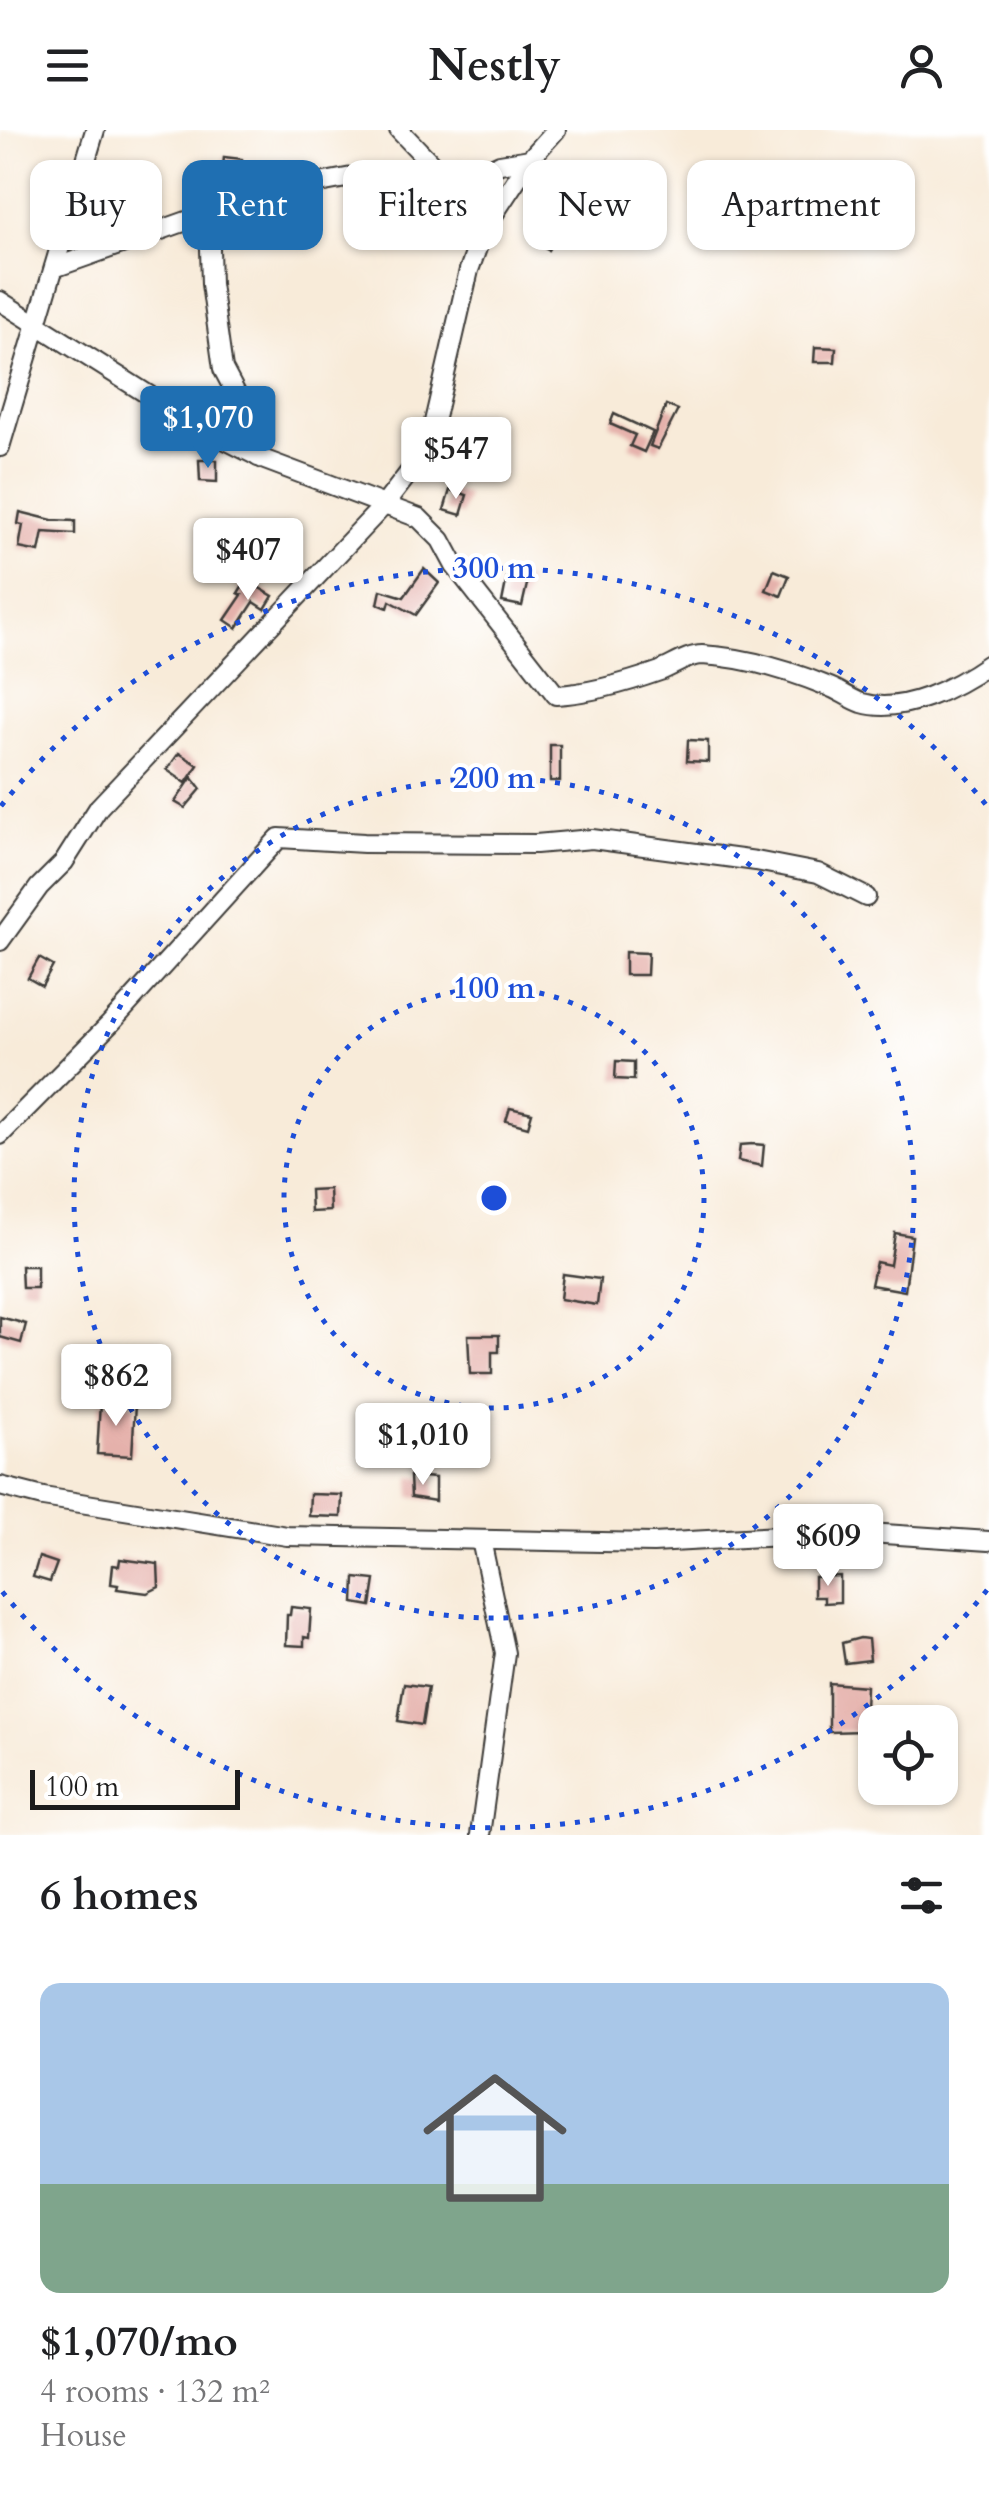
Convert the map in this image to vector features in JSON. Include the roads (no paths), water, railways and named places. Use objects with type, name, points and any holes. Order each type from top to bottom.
[{"type":"street","points":[[0,448],[96,130]]},
{"type":"street","points":[[400,130],[428,160]]},
{"type":"street","points":[[530,160],[556,130]]},
{"type":"street","points":[[503,200],[523,170]]},
{"type":"street","points":[[54,268],[182,223]]},
{"type":"street","points":[[211,250],[223,369],[256,431],[258,457]]},
{"type":"street","points":[[0,940],[39,887],[64,862],[99,807],[385,504],[428,448],[476,250]]},
{"type":"street","points":[[0,301],[180,415],[258,457],[419,518],[442,540],[455,566],[556,696],[587,693],[659,671],[697,654],[738,660],[796,676],[862,703],[897,706],[944,689],[989,664]]},
{"type":"street","points":[[0,1135],[110,1024],[279,838],[364,843],[536,844],[592,839],[818,872],[866,897]]},
{"type":"street","points":[[0,1486],[43,1497],[287,1536],[653,1543],[854,1532],[989,1542]]},
{"type":"street","points":[[480,1835],[505,1653],[481,1540]]}]
